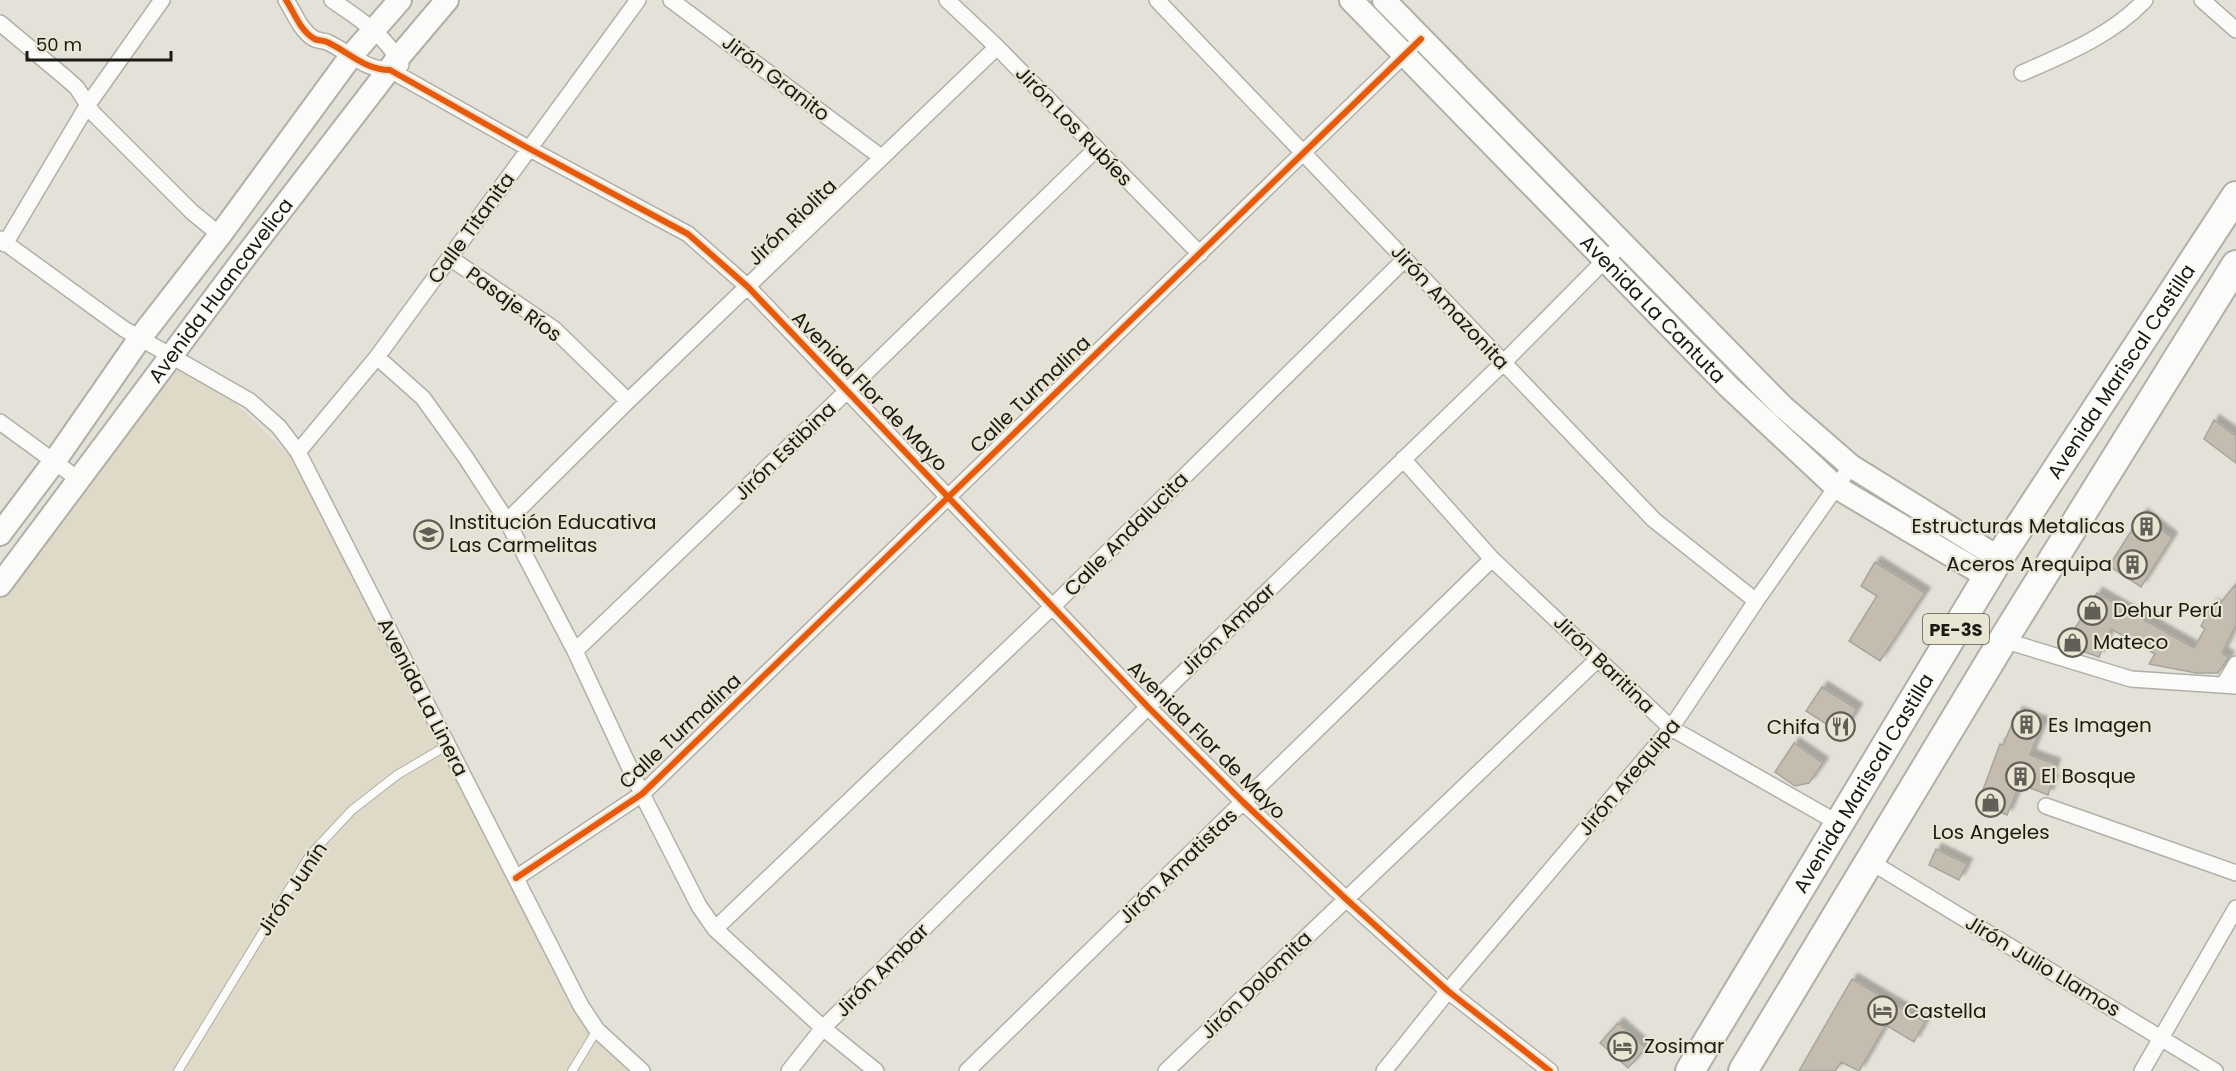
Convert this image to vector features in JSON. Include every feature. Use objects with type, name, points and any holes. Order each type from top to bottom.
[{"type":"highway","name":"Avenida Mariscal Castilla","points":[[1690,1071],[1994,568],[2236,196]]},
{"type":"highway","name":"Avenida Mariscal Castilla","points":[[1743,1071],[2003,640],[2236,265]]},
{"type":"main road","name":"Avenida Huancavelica","points":[[0,534],[54,462],[140,338],[220,235],[351,56],[400,0]]},
{"type":"main road","name":"Avenida Huancavelica","points":[[0,585],[171,354],[399,69],[447,0]]},
{"type":"main road","name":"Avenida La Cantuta","points":[[1351,0],[1728,386],[1836,487],[1994,568]]},
{"type":"main road","name":"Avenida La Cantuta","points":[[1384,0],[1782,406],[1851,466],[1994,568]]},
{"type":"street","points":[[3,242],[87,106],[162,0]]},
{"type":"street","name":"Avenida Flor de Mayo","points":[[286,0],[300,24],[313,38],[326,42],[360,63],[381,70],[399,69]]},
{"type":"street","name":"Avenida Flor de Mayo","points":[[332,0],[374,30],[399,69],[528,148],[688,234],[748,287],[1148,707],[1243,802],[1448,991],[1550,1071]]},
{"type":"street","name":"Calle Titanita","points":[[298,452],[377,357],[638,0]]},
{"type":"street","name":"Jirón Granito","points":[[671,0],[881,157]]},
{"type":"street","name":"Jirón Los Rubíes","points":[[947,0],[997,47],[1200,254]]},
{"type":"street","name":"Jirón Amazonita","points":[[1157,0],[1654,520],[1756,601]]},
{"type":"street","points":[[2022,73],[2083,46],[2132,14],[2145,0]]},
{"type":"street","points":[[2202,0],[2236,30]]},
{"type":"street","points":[[0,23],[77,88],[87,106],[192,212],[220,235]]},
{"type":"street","name":"Calle Turmalina","points":[[516,878],[642,794],[1421,39]]},
{"type":"street","name":"Jirón Riolita","points":[[507,521],[628,401],[997,47]]},
{"type":"street","name":"Jirón Estibina","points":[[575,651],[846,392],[1096,148]]},
{"type":"street","name":"Avenida La Linera","points":[[3,242],[124,329],[250,401],[279,427],[298,452],[581,1006],[597,1030],[642,1071]]},
{"type":"street","name":"Jirón Ambar","points":[[789,1071],[823,1028],[1623,244]]},
{"type":"street","name":"Pasaje Ríos","points":[[450,258],[554,329],[628,401]]},
{"type":"street","name":"Calle Andalucita","points":[[715,928],[1053,606],[1405,259]]},
{"type":"street","points":[[377,357],[423,398],[507,521],[575,651],[642,794],[699,906],[715,928],[823,1028],[876,1071]]},
{"type":"street","points":[[0,422],[78,479]]},
{"type":"street","name":"Jirón Baritina","points":[[1403,459],[1492,559],[1671,728],[1840,824]]},
{"type":"street","name":"Jirón Arequipa","points":[[1384,1071],[1448,991],[1671,728],[1756,601],[1851,466]]},
{"type":"street","name":"Jirón Amatistas","points":[[966,1071],[1492,559]]},
{"type":"street","points":[[2003,640],[2131,680],[2230,685],[2236,664]]},
{"type":"street","name":"Jirón Dolomita","points":[[1166,1071],[1599,658]]},
{"type":"street","points":[[2046,806],[2236,873]]},
{"type":"street","name":"Jirón Julio Llamos","points":[[1871,862],[2215,1071]]},
{"type":"street","points":[[2142,1071],[2236,908]]},
{"type":"lane","name":"Jirón Junín","points":[[178,1071],[310,855],[352,810],[397,775],[448,745]]},
{"type":"lane","points":[[572,1071],[597,1030]]},
{"type":"shaded area","points":[[175,361],[230,398],[295,461],[576,1013],[605,1048],[632,1071],[0,1071],[0,595]]},
{"type":"building","points":[[2214,420],[2236,436],[2236,463],[2204,439]]},
{"type":"building","points":[[2142,514],[2172,538],[2141,587],[2109,566]]},
{"type":"building","points":[[1875,562],[1925,593],[1880,661],[1849,641],[1877,596],[1861,586]]},
{"type":"building","points":[[2236,584],[2236,625],[2222,653],[2229,657],[2218,673],[2196,673],[2149,664],[2155,654],[2111,629],[2099,657],[2068,646],[2069,638],[2097,593],[2194,648],[2205,629],[2201,626],[2212,604],[2217,607]]},
{"type":"building","points":[[1822,687],[1857,709],[1842,734],[1806,711]]},
{"type":"building","points":[[2017,712],[2043,723],[2030,755],[2055,764],[2048,795],[2020,784],[2007,815],[1978,803],[2000,744],[2003,745]]},
{"type":"building","points":[[1794,743],[1823,763],[1809,783],[1795,786],[1775,772]]},
{"type":"building","points":[[1936,849],[1967,864],[1959,880],[1929,865]]},
{"type":"building","points":[[1852,979],[1925,1022],[1914,1042],[1886,1025],[1859,1071],[1841,1062],[1835,1071],[1799,1071]]},
{"type":"building","name":"Zosimar","points":[[1618,1023],[1646,1048],[1628,1068],[1600,1043]]},
{"type":"cycle path","points":[[286,0],[308,35],[327,42],[373,67],[390,70],[688,234],[748,287],[1148,707],[1243,802],[1448,991],[1550,1071]]},
{"type":"cycle path","points":[[516,878],[642,794],[1421,39]]},
{"type":"place","name":"Estructuras Metalicas","points":[[2146,526]]},
{"type":"place","name":"Institución Educativa Las Carmelitas","points":[[428,534]]},
{"type":"place","name":"Aceros Arequipa","points":[[2133,564]]},
{"type":"place","name":"Dehur Perú","points":[[2092,610]]},
{"type":"place","name":"Mateco","points":[[2072,642]]},
{"type":"place","name":"Es Imagen","points":[[2027,725]]},
{"type":"place","name":"Chifa","points":[[1841,727]]},
{"type":"place","name":"El Bosque","points":[[2020,776]]},
{"type":"place","name":"Los Angeles","points":[[1991,802]]},
{"type":"place","name":"Castella","points":[[1883,1011]]},
{"type":"place","name":"Zosimar","points":[[1623,1046]]}]
